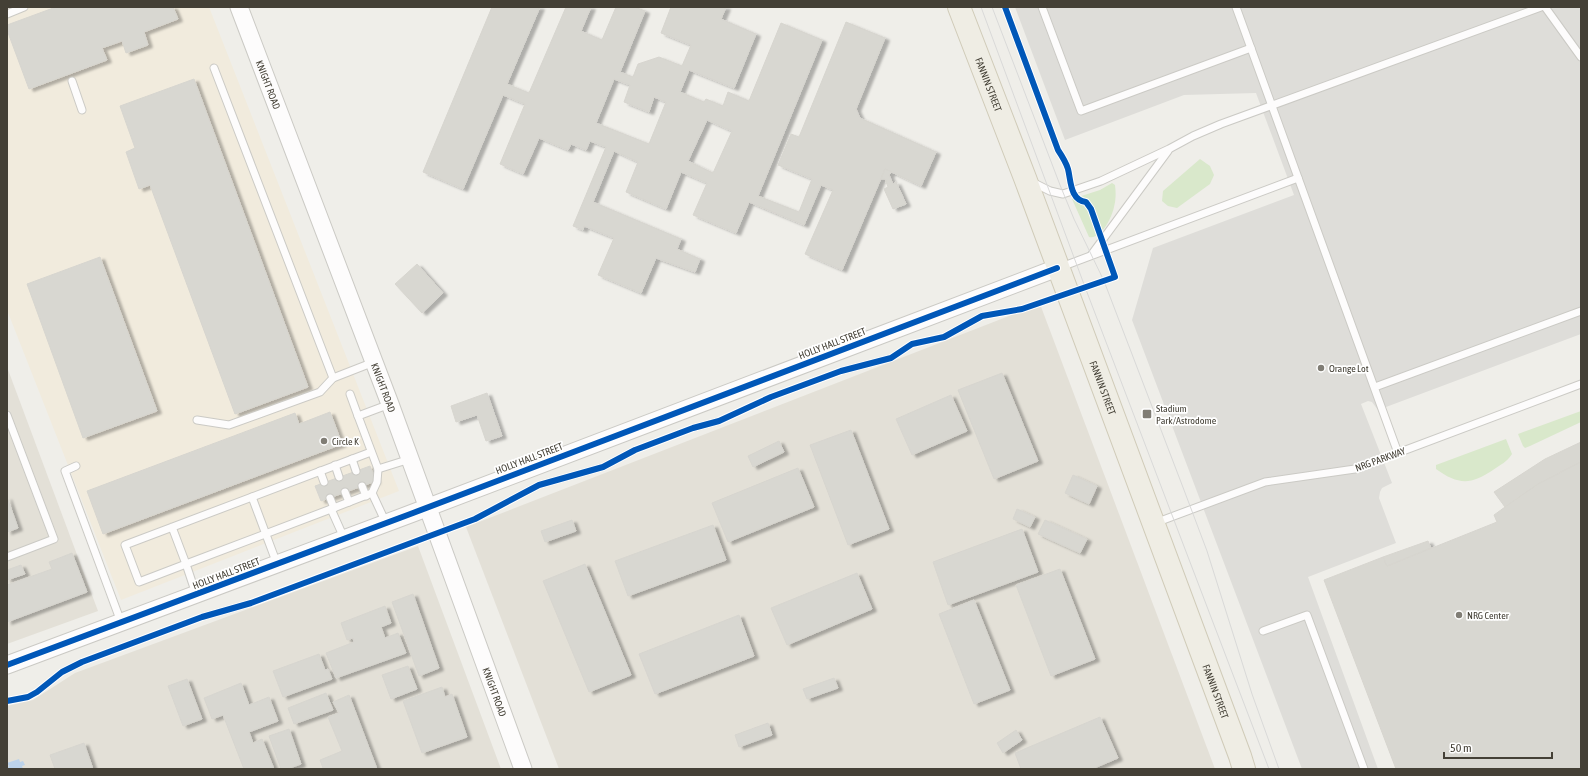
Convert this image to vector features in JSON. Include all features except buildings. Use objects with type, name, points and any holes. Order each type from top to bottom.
[{"type":"main road","name":"FANNIN STREET","points":[[959,7],[1025,178],[1057,268],[1244,769]]},
{"type":"street","name":"KNIGHT ROAD","points":[[239,7],[390,404],[523,769]]},
{"type":"street","name":"HOLLY HALL STREET","points":[[7,665],[344,539],[1057,268]]},
{"type":"lane","points":[[7,14],[24,7]]},
{"type":"lane","points":[[1042,7],[1081,111],[1251,48]]},
{"type":"lane","points":[[1236,7],[1398,453]]},
{"type":"lane","points":[[1025,178],[1050,191],[1063,194],[1101,181],[1193,136],[1542,7]]},
{"type":"lane","points":[[1545,7],[1581,57]]},
{"type":"lane","points":[[214,68],[333,378]]},
{"type":"lane","points":[[72,81],[82,110]]},
{"type":"lane","points":[[1092,254],[1169,149]]},
{"type":"lane","points":[[1057,268],[1298,178]]},
{"type":"lane","points":[[1375,387],[1581,311]]},
{"type":"lane","points":[[197,420],[229,425],[320,392],[333,378],[374,362]]},
{"type":"lane","name":"NRG PARKWAY","points":[[1153,524],[1265,482],[1355,469],[1581,384]]},
{"type":"lane","points":[[350,394],[378,469],[377,482],[369,494],[139,582],[125,545],[371,452]]},
{"type":"lane","points":[[358,416],[390,404]]},
{"type":"lane","points":[[7,415],[54,539],[7,556]]},
{"type":"lane","points":[[352,459],[356,471]]},
{"type":"lane","points":[[378,469],[410,459]]},
{"type":"lane","points":[[335,465],[339,477]]},
{"type":"lane","points":[[76,466],[65,471],[121,622]]},
{"type":"lane","points":[[320,471],[324,482]]},
{"type":"lane","points":[[362,486],[369,494],[386,523]]},
{"type":"lane","points":[[345,492],[349,502]]},
{"type":"lane","points":[[252,497],[277,564]]},
{"type":"lane","points":[[330,498],[332,508],[344,539]]},
{"type":"lane","points":[[172,527],[196,594]]},
{"type":"lane","points":[[1263,631],[1307,615],[1364,769]]},
{"type":"shaded area","points":[[7,7],[209,7],[399,491],[121,600],[7,310]]},
{"type":"shaded area","name":"Orange Lot","points":[[1015,7],[1579,7],[1581,11],[1581,334],[1378,410],[1372,402],[1368,401],[1361,404],[1392,483],[1382,488],[1379,498],[1396,543],[1308,577],[1378,769],[1302,769],[1132,320],[1153,248],[1294,195],[1256,93],[1184,95],[1065,140]]},
{"type":"shaded area","points":[[1040,304],[1215,769],[559,769],[466,527]]},
{"type":"shaded area","points":[[7,367],[98,611],[7,644]]},
{"type":"shaded area","points":[[418,546],[501,769],[7,769],[7,706],[33,700],[75,673]]},
{"type":"green space","points":[[1200,159],[1210,166],[1214,175],[1210,184],[1177,208],[1168,206],[1162,201],[1163,191]]},
{"type":"green space","points":[[1112,183],[1115,185],[1116,196],[1111,216],[1105,227],[1098,235],[1089,237],[1072,199],[1100,190]]},
{"type":"green space","points":[[1581,411],[1581,422],[1530,446],[1525,448],[1523,446],[1518,434]]},
{"type":"green space","points":[[1506,439],[1512,454],[1510,457],[1501,465],[1478,478],[1464,481],[1458,480],[1451,478],[1436,469],[1436,465]]},
{"type":"water","points":[[19,759],[20,762],[23,761],[25,765],[22,766],[23,769],[7,769],[9,766],[7,763]]},
{"type":"tram line","points":[[981,7],[1085,287],[1269,769]]},
{"type":"tram line","points":[[992,7],[1060,185],[1074,219],[1104,281],[1207,551],[1252,694],[1279,769]]},
{"type":"cycle path","points":[[7,701],[28,697],[37,692],[62,672],[82,662],[202,617],[251,603],[475,519],[539,485],[603,467],[635,450],[693,428],[719,421],[771,397],[841,371],[891,358],[912,344],[944,337],[982,316],[1022,309],[1115,277],[1091,209],[1086,202],[1077,198],[1074,194],[1067,166],[1058,150],[1005,7]]},
{"type":"cycle path","points":[[7,665],[413,513],[1057,268]]},
{"type":"place","name":"Orange Lot","points":[[1321,368]]},
{"type":"place","name":"Stadium Park/Astrodome","points":[[1147,414]]},
{"type":"place","name":"Circle K","points":[[324,441]]},
{"type":"place","name":"NRG Center","points":[[1459,615]]}]
